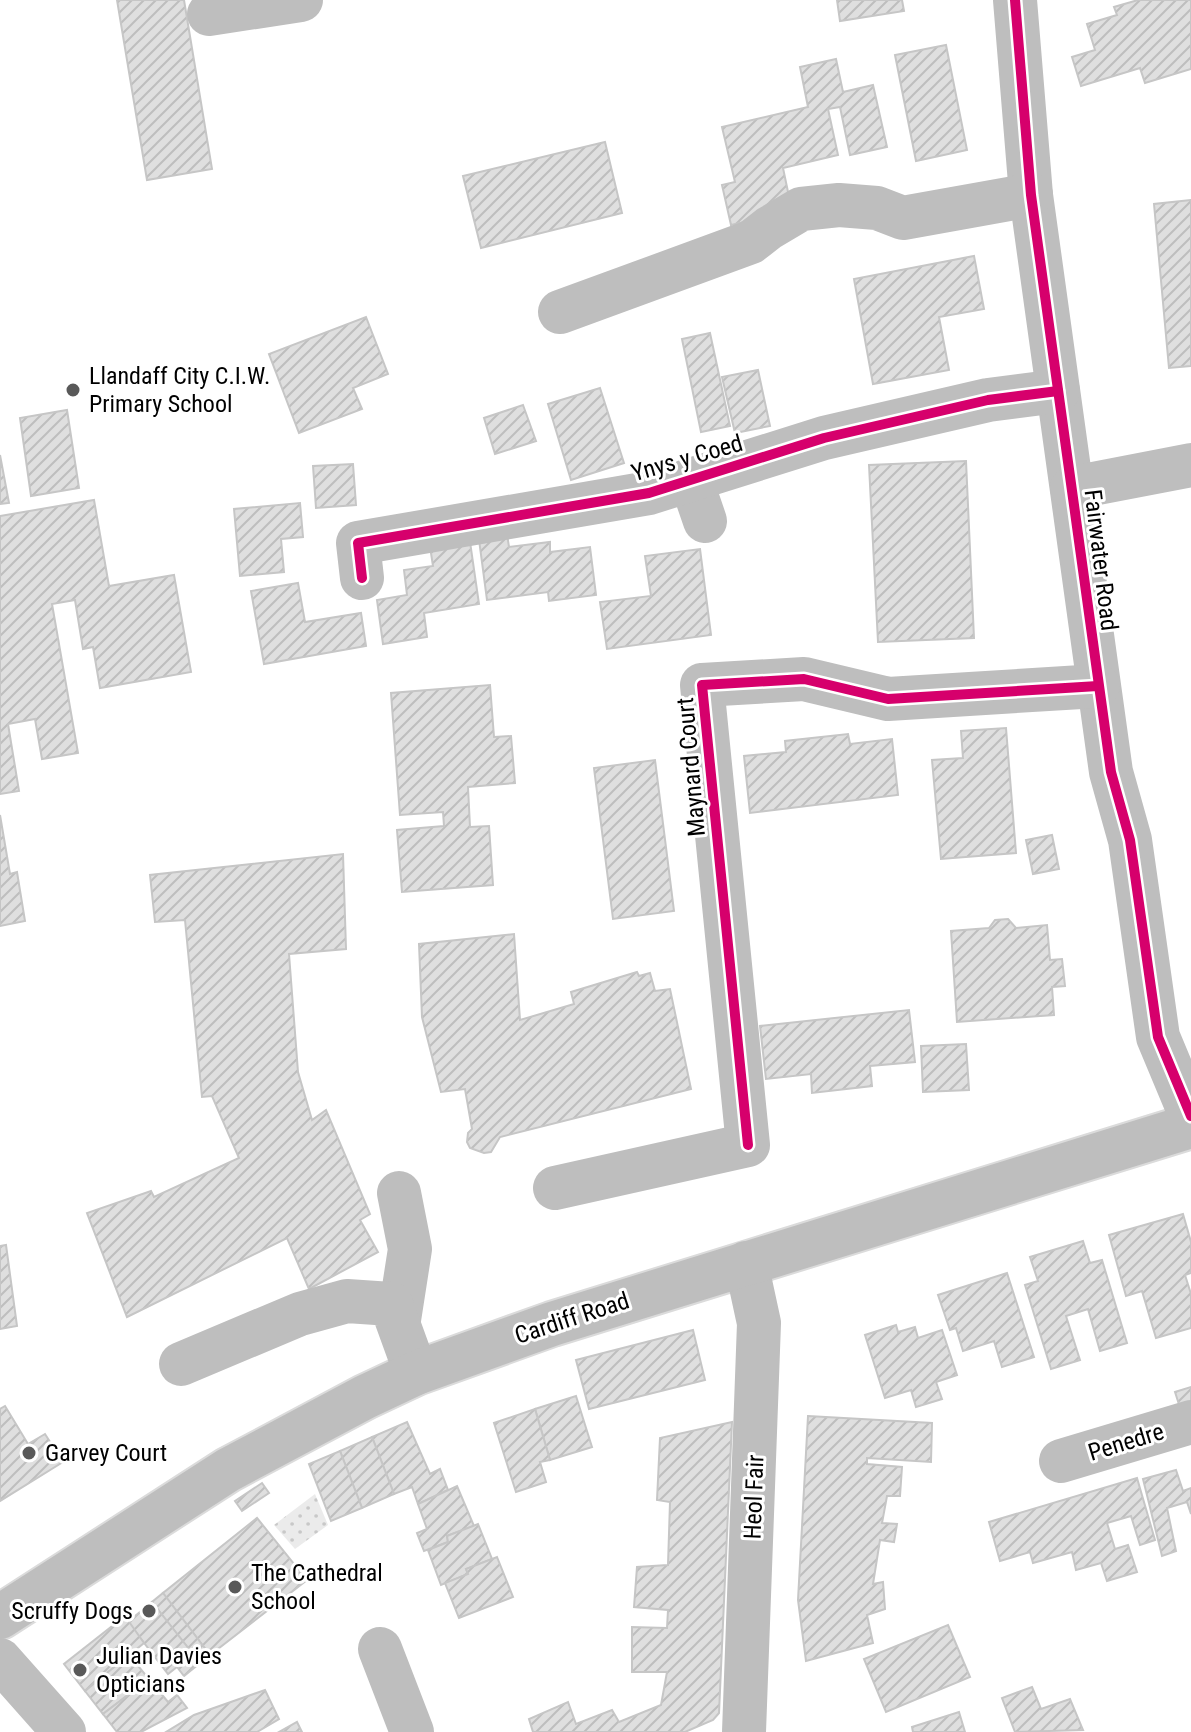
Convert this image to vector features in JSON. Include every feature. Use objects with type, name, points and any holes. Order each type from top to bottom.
[{"type":"street","points":[[209,14],[301,0]]},
{"type":"street","name":"Fairwater Road","points":[[1015,0],[1031,195],[1111,772],[1130,840],[1158,1037],[1191,1116]]},
{"type":"street","points":[[560,312],[751,242],[801,209],[839,205],[877,208],[903,218],[1031,195]]},
{"type":"street","name":"Ynys y Coed","points":[[362,578],[358,543],[649,493],[824,438],[988,400],[1058,391]]},
{"type":"street","points":[[1072,488],[1191,465]]},
{"type":"street","name":"Ynys y Coed","points":[[691,480],[705,521]]},
{"type":"street","name":"Maynard Court","points":[[555,1188],[748,1145],[702,685],[804,679],[888,699],[1098,686]]},
{"type":"street","name":"Cardiff Road","points":[[0,1617],[228,1470],[337,1411],[416,1373],[552,1324],[1191,1126]]},
{"type":"street","points":[[399,1193],[410,1249],[399,1320]]},
{"type":"street","name":"Heol Fair","points":[[744,1732],[759,1337],[759,1323],[746,1263]]},
{"type":"street","points":[[181,1364],[300,1314],[347,1301],[391,1304],[416,1373]]},
{"type":"street","name":"Penedre","points":[[1061,1461],[1191,1422]]},
{"type":"street","points":[[380,1649],[412,1732]]},
{"type":"street","points":[[0,1660],[64,1732]]},
{"type":"shaded area","points":[[315,1494],[328,1525],[295,1549],[274,1525]]},
{"type":"building","points":[[117,0],[184,0],[212,169],[147,180]]},
{"type":"building","points":[[837,0],[902,0],[904,11],[840,21]]},
{"type":"building","points":[[1138,0],[1191,0],[1191,69],[1145,83],[1140,68],[1081,86],[1072,57],[1095,50],[1087,24],[1117,15],[1114,7]]},
{"type":"building","points":[[946,45],[967,150],[916,161],[895,55]]},
{"type":"building","points":[[836,59],[843,92],[873,85],[887,147],[850,155],[840,107],[828,109],[838,155],[783,168],[792,211],[731,225],[722,185],[735,182],[722,127],[808,107],[800,67]]},
{"type":"building","points":[[605,142],[622,213],[481,248],[463,176]]},
{"type":"building","points":[[1191,200],[1191,366],[1169,368],[1154,204]]},
{"type":"building","points":[[974,256],[984,309],[939,317],[949,370],[873,384],[854,279]]},
{"type":"building","points":[[366,317],[388,374],[353,388],[362,409],[299,433],[269,354]]},
{"type":"building","points":[[710,333],[730,426],[701,432],[682,339]]},
{"type":"building","points":[[758,370],[770,426],[735,433],[722,377]]},
{"type":"building","points":[[600,388],[624,463],[571,480],[548,404]]},
{"type":"building","points":[[523,405],[536,441],[495,454],[484,418]]},
{"type":"building","points":[[67,410],[79,488],[31,496],[20,418]]},
{"type":"building","points":[[0,455],[9,503],[0,504]]},
{"type":"building","points":[[966,461],[974,638],[878,642],[869,465]]},
{"type":"building","points":[[353,464],[356,505],[316,508],[313,466]]},
{"type":"building","points":[[94,500],[109,586],[174,575],[191,672],[100,688],[93,647],[83,649],[75,600],[52,604],[78,753],[42,759],[35,719],[8,724],[19,791],[0,794],[0,516]]},
{"type":"building","points":[[300,503],[303,537],[281,539],[284,572],[240,576],[234,509]]},
{"type":"building","points":[[506,528],[509,547],[550,542],[550,552],[590,547],[596,595],[549,601],[548,592],[487,600],[478,532]]},
{"type":"building","points":[[469,535],[479,604],[424,613],[427,637],[383,644],[377,600],[407,595],[404,570],[433,566],[429,540]]},
{"type":"building","points":[[700,549],[711,635],[607,649],[600,602],[651,596],[645,556]]},
{"type":"building","points":[[298,583],[305,622],[361,613],[366,646],[264,664],[251,591]]},
{"type":"building","points":[[490,685],[494,737],[511,736],[515,783],[468,787],[470,827],[489,826],[493,885],[402,892],[397,830],[444,826],[443,812],[400,815],[391,693]]},
{"type":"building","points":[[1006,728],[1016,853],[941,859],[932,760],[963,758],[961,731]]},
{"type":"building","points":[[848,734],[850,744],[892,739],[898,795],[750,813],[744,756],[786,752],[785,741]]},
{"type":"building","points":[[655,760],[674,911],[613,919],[594,768]]},
{"type":"building","points":[[0,815],[10,874],[17,872],[25,921],[0,926]]},
{"type":"building","points":[[1052,835],[1059,869],[1033,874],[1026,840]]},
{"type":"building","points":[[343,854],[346,949],[289,954],[298,1072],[312,1120],[326,1110],[370,1214],[360,1220],[378,1252],[309,1289],[287,1238],[127,1317],[87,1213],[151,1191],[154,1197],[239,1158],[212,1096],[202,1097],[185,920],[155,922],[150,875]]},
{"type":"building","points":[[1008,919],[1016,928],[1047,925],[1050,960],[1062,959],[1065,986],[1052,987],[1054,1015],[957,1022],[951,931],[989,928],[995,920]]},
{"type":"building","points":[[514,934],[520,1020],[574,1004],[571,992],[637,972],[639,976],[650,973],[655,991],[670,989],[691,1089],[500,1137],[491,1152],[470,1148],[467,1142],[472,1129],[465,1089],[441,1092],[422,1017],[419,944]]},
{"type":"building","points":[[909,1010],[915,1062],[870,1066],[872,1086],[812,1093],[811,1074],[766,1079],[760,1026]]},
{"type":"building","points":[[966,1044],[969,1090],[923,1092],[921,1046]]},
{"type":"building","points":[[1183,1214],[1191,1242],[1191,1273],[1185,1275],[1191,1294],[1191,1328],[1156,1338],[1142,1291],[1126,1296],[1109,1235]]},
{"type":"building","points":[[1083,1241],[1090,1263],[1102,1260],[1127,1343],[1100,1351],[1088,1309],[1066,1316],[1080,1360],[1051,1369],[1025,1285],[1038,1281],[1030,1257]]},
{"type":"building","points":[[6,1245],[17,1326],[0,1329],[0,1246]]},
{"type":"building","points":[[1007,1273],[1034,1357],[1002,1367],[994,1341],[963,1351],[956,1328],[950,1330],[938,1295]]},
{"type":"building","points":[[896,1325],[898,1332],[915,1327],[918,1338],[942,1330],[957,1375],[936,1382],[942,1399],[916,1407],[911,1390],[885,1398],[865,1335]]},
{"type":"building","points":[[693,1330],[705,1380],[589,1409],[576,1360]]},
{"type":"building","points":[[1191,1387],[1191,1418],[1184,1420],[1175,1392]]},
{"type":"building","points":[[576,1396],[592,1447],[550,1460],[535,1409]]},
{"type":"building","name":"Garvey Court","points":[[5,1406],[28,1444],[45,1434],[63,1462],[0,1501],[0,1409]]},
{"type":"building","points":[[535,1409],[550,1460],[540,1462],[546,1482],[516,1492],[494,1423]]},
{"type":"building","points":[[808,1416],[932,1423],[931,1462],[867,1458],[867,1464],[902,1467],[900,1496],[887,1496],[882,1523],[897,1524],[894,1542],[880,1540],[873,1584],[883,1582],[885,1609],[867,1615],[873,1643],[806,1661],[798,1600]]},
{"type":"building","points":[[407,1422],[430,1474],[440,1469],[448,1490],[418,1504],[412,1487],[394,1494],[372,1437]]},
{"type":"building","points":[[732,1422],[719,1713],[713,1720],[685,1732],[533,1732],[529,1719],[568,1702],[576,1724],[612,1710],[619,1722],[661,1705],[667,1672],[632,1672],[632,1627],[667,1628],[668,1610],[634,1607],[637,1567],[668,1565],[670,1502],[657,1500],[660,1438]]},
{"type":"building","points":[[372,1437],[394,1494],[362,1508],[340,1451]]},
{"type":"building","points":[[340,1451],[362,1508],[331,1521],[309,1464]]},
{"type":"building","points":[[1176,1470],[1183,1491],[1191,1488],[1191,1514],[1187,1502],[1167,1508],[1176,1551],[1162,1556],[1143,1479]]},
{"type":"building","points":[[1137,1478],[1155,1540],[1140,1545],[1131,1516],[1107,1523],[1115,1549],[1128,1545],[1137,1572],[1107,1581],[1101,1563],[1076,1570],[1072,1552],[1033,1563],[1030,1552],[1000,1561],[989,1522]]},
{"type":"building","points":[[262,1483],[269,1493],[242,1511],[235,1501]]},
{"type":"building","points":[[457,1486],[474,1526],[447,1536],[448,1542],[424,1551],[417,1533],[427,1529],[418,1504]]},
{"type":"building","name":"The Cathedral School","points":[[257,1518],[307,1580],[210,1655],[163,1593]]},
{"type":"building","points":[[478,1524],[492,1559],[466,1569],[468,1574],[441,1585],[428,1550],[448,1542],[447,1536]]},
{"type":"building","points":[[497,1557],[513,1597],[459,1618],[445,1583],[468,1574],[466,1569]]},
{"type":"building","points":[[163,1593],[210,1655],[200,1663],[152,1602]]},
{"type":"building","points":[[152,1602],[200,1663],[184,1676],[177,1667],[168,1674],[128,1622]]},
{"type":"building","points":[[125,1616],[144,1643],[85,1691],[64,1664]]},
{"type":"building","points":[[948,1625],[970,1677],[886,1712],[864,1659]]},
{"type":"building","points":[[129,1655],[149,1679],[103,1714],[85,1691]]},
{"type":"building","points":[[149,1679],[168,1702],[177,1695],[187,1708],[141,1732],[117,1732],[103,1714]]},
{"type":"building","points":[[1032,1687],[1041,1709],[1070,1699],[1083,1730],[1015,1732],[1002,1698]]},
{"type":"building","points":[[265,1690],[279,1719],[257,1732],[166,1732],[194,1715]]},
{"type":"building","points":[[959,1712],[965,1732],[913,1732],[912,1727]]},
{"type":"building","points":[[297,1722],[302,1732],[279,1732]]},
{"type":"cycle path","points":[[1015,0],[1031,195],[1111,772],[1130,840],[1158,1037],[1191,1116]]},
{"type":"cycle path","points":[[362,578],[358,543],[649,493],[824,438],[988,400],[1058,391]]},
{"type":"cycle path","points":[[748,1145],[702,685],[804,679],[888,699],[1098,686]]},
{"type":"place","name":"Llandaff City C.I.W. Primary School","points":[[73,390]]},
{"type":"place","name":"Garvey Court","points":[[29,1453]]},
{"type":"place","name":"The Cathedral School","points":[[235,1587]]},
{"type":"place","name":"Scruffy Dogs","points":[[149,1611]]},
{"type":"place","name":"Julian Davies Opticians","points":[[80,1670]]}]
